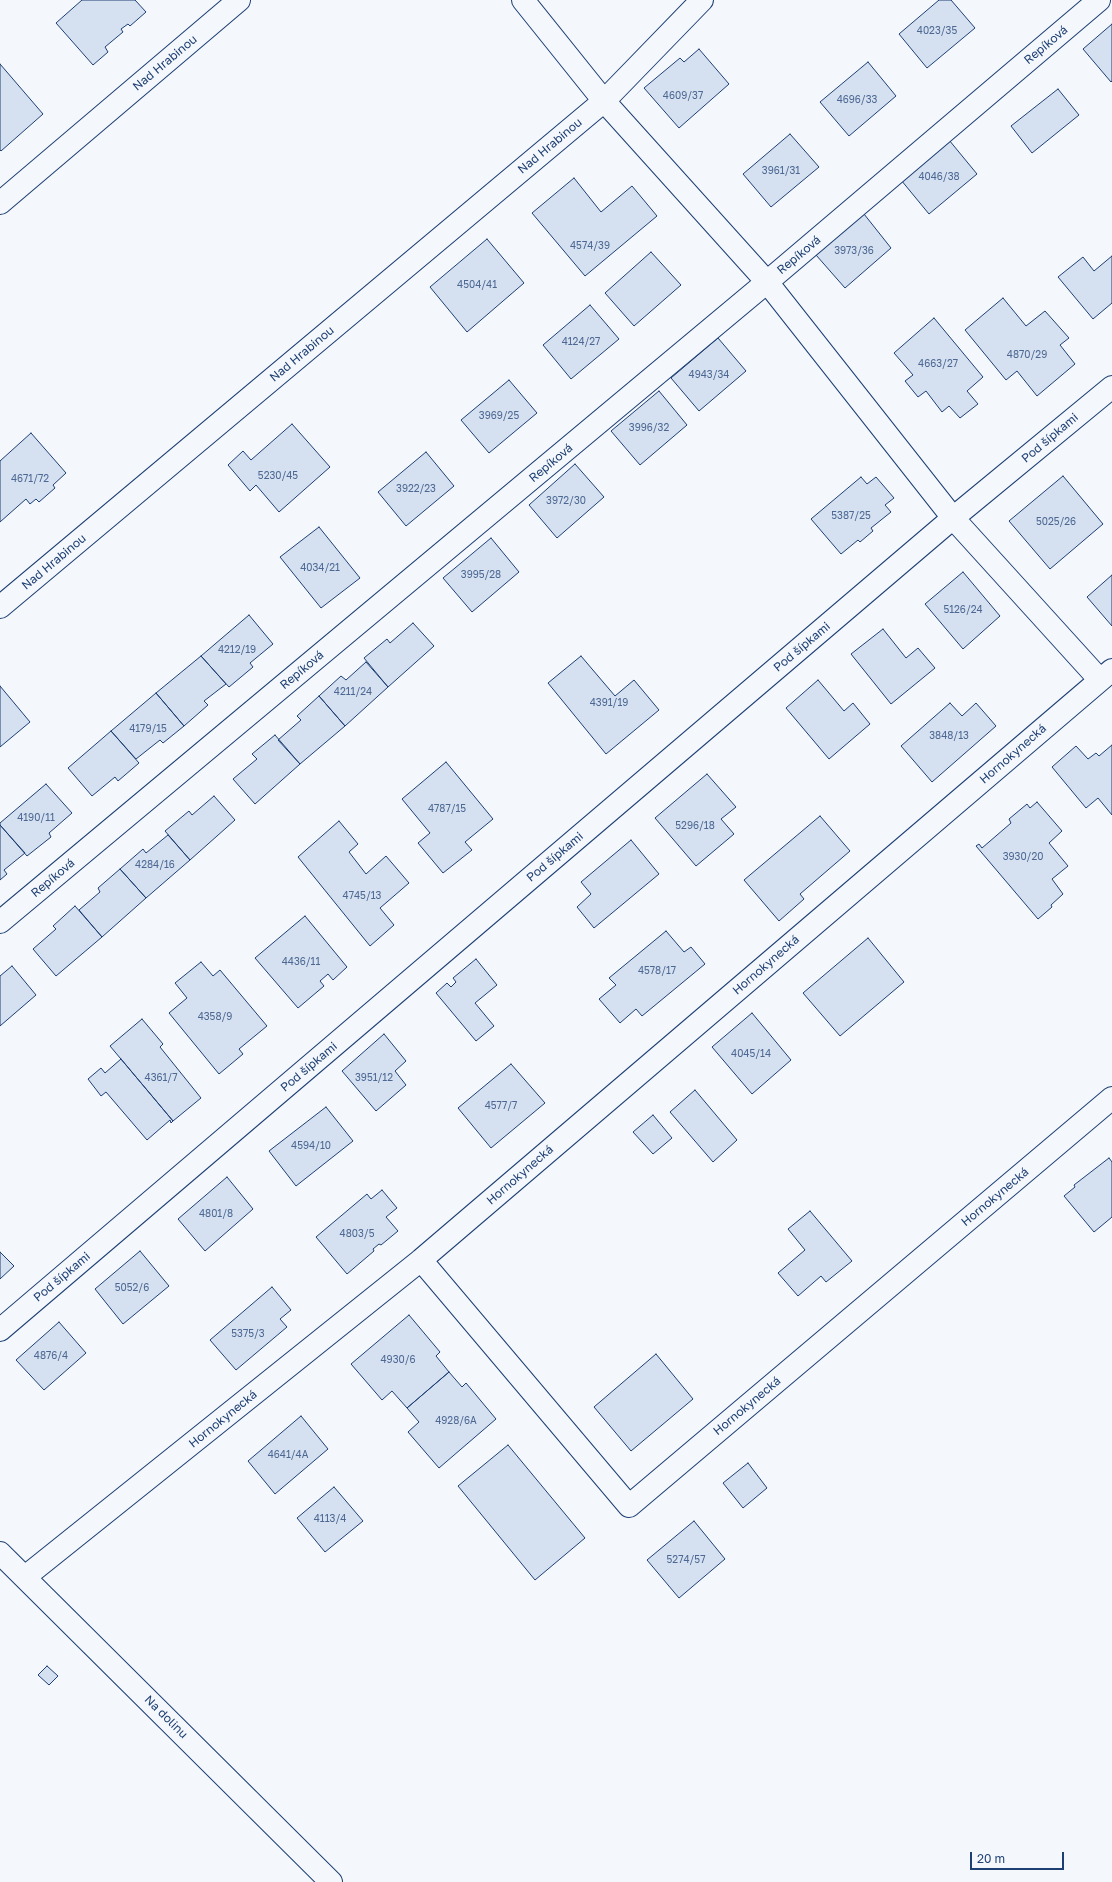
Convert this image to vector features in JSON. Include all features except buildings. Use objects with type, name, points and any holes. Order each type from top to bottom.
[{"type":"street","name":"Nad Hrabinou","points":[[0,204],[240,0]]},
{"type":"street","points":[[523,0],[604,101],[767,282],[953,518],[1106,675]]},
{"type":"street","name":"Nad Hrabinou","points":[[0,607],[604,101],[702,0]]},
{"type":"street","name":"Repíková","points":[[0,922],[767,282],[1098,0]]},
{"type":"street","name":"Pod šípkami","points":[[0,1330],[953,518],[1112,386]]},
{"type":"street","name":"Hornokynecká","points":[[25,1577],[421,1260],[1106,675]]},
{"type":"street","name":"Hornokynecká","points":[[421,1260],[629,1506],[1112,1098]]},
{"type":"street","name":"Na dolinu","points":[[0,1552],[332,1882]]}]
